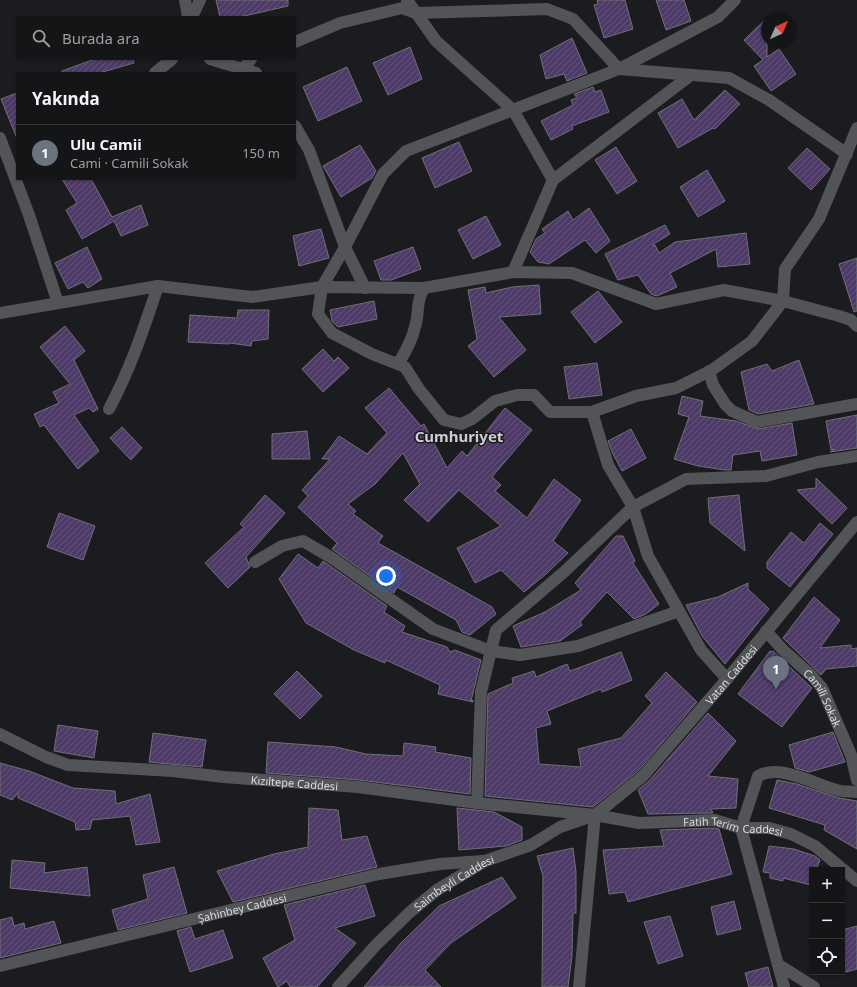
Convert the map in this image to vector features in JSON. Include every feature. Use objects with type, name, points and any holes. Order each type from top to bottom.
[{"type":"street","points":[[185,0],[188,16]]},
{"type":"street","points":[[192,16],[200,0]]},
{"type":"street","points":[[407,0],[436,41],[513,110],[553,180]]},
{"type":"street","points":[[735,0],[718,17],[619,69],[406,151],[383,174],[322,286],[318,314],[332,333],[372,354],[404,367],[419,389],[444,420],[461,424],[472,419],[496,401],[517,396],[534,395],[550,412],[592,412],[636,396],[676,388],[709,371],[752,342],[783,301],[785,268],[819,219],[857,128]]},
{"type":"street","points":[[296,42],[340,23],[402,8],[416,13],[462,13],[547,9],[573,19],[619,69],[729,78],[769,100],[847,154]]},
{"type":"street","points":[[156,72],[171,60]]},
{"type":"street","points":[[213,60],[253,72]]},
{"type":"street","points":[[243,69],[250,60]]},
{"type":"street","points":[[513,272],[553,180],[692,75]]},
{"type":"street","points":[[296,128],[309,150],[345,246],[365,288]]},
{"type":"street","points":[[0,138],[29,215],[58,303]]},
{"type":"street","points":[[0,313],[158,286],[252,298],[322,286],[424,288],[513,272],[572,273],[656,304],[724,290],[783,301],[851,320],[857,326]]},
{"type":"street","points":[[110,409],[138,345],[158,286]]},
{"type":"street","points":[[398,364],[411,340],[416,326],[418,299],[424,288]]},
{"type":"street","points":[[709,371],[713,386],[725,404],[732,411],[757,422],[857,404]]},
{"type":"street","points":[[592,412],[608,465],[633,507],[648,556],[701,650],[727,679]]},
{"type":"street","points":[[477,803],[481,692],[496,630],[564,572],[633,507],[686,480],[766,476],[818,462],[857,456]]},
{"type":"street","name":"Vatan Caddesi","points":[[595,815],[643,776],[727,679],[857,522]]},
{"type":"street","points":[[255,562],[282,546],[303,541],[332,558],[433,629],[491,651],[520,656],[571,647],[679,612]]},
{"type":"street","name":"Camili Sokak","points":[[766,631],[783,650],[808,671],[822,688],[851,755],[857,780]]},
{"type":"street","name":"Kızıltepe Caddesi","points":[[0,734],[46,757],[68,765],[304,782],[406,793],[477,803],[595,815]]},
{"type":"street","points":[[784,987],[741,828],[758,776],[766,772],[784,773],[842,791],[857,792]]},
{"type":"street","points":[[579,987],[595,815]]},
{"type":"street","name":"Fatih Terim Caddesi","points":[[595,815],[639,823],[716,820],[741,828],[770,828],[791,834],[815,846],[857,881]]},
{"type":"street","name":"Saimbeyli Caddesi","points":[[338,987],[376,945],[410,912],[437,890],[485,861],[531,845],[560,827],[595,815]]},
{"type":"street","name":"Şahinbey Caddesi","points":[[0,966],[380,874],[440,864],[485,861]]},
{"type":"street","points":[[779,965],[814,987]]},
{"type":"building","points":[[216,0],[288,0],[288,6],[244,16],[220,16]]},
{"type":"building","points":[[597,0],[625,0],[633,29],[604,38],[594,5],[598,4]]},
{"type":"building","points":[[656,0],[684,0],[691,21],[666,30]]},
{"type":"building","points":[[761,24],[761,48],[767,48],[767,57],[779,49],[796,74],[771,91],[754,66],[763,60],[744,40]]},
{"type":"building","points":[[572,38],[587,73],[567,81],[564,74],[546,79],[540,55]]},
{"type":"building","points":[[410,47],[422,79],[388,95],[373,63]]},
{"type":"building","points":[[92,60],[133,60],[134,63],[102,72],[62,71]]},
{"type":"building","points":[[347,67],[362,101],[318,121],[303,87]]},
{"type":"building","points":[[593,87],[595,92],[601,90],[609,112],[572,126],[573,129],[551,140],[541,121],[573,105],[571,100],[577,98],[574,94]]},
{"type":"building","points":[[725,90],[740,104],[715,129],[713,128],[678,148],[658,113],[682,99],[694,120]]},
{"type":"building","points":[[16,93],[16,136],[1,99]]},
{"type":"building","points":[[459,142],[472,171],[435,188],[422,158]]},
{"type":"building","points":[[360,145],[376,171],[372,178],[341,197],[323,166]]},
{"type":"building","points":[[616,147],[637,181],[617,194],[595,160]]},
{"type":"building","points":[[807,148],[830,169],[811,190],[788,168]]},
{"type":"building","points":[[707,170],[725,201],[698,217],[680,187]]},
{"type":"building","points":[[63,180],[92,180],[112,217],[141,205],[148,225],[121,236],[114,221],[82,239],[66,210],[77,203]]},
{"type":"building","points":[[589,208],[610,241],[596,253],[585,240],[549,264],[538,262],[530,252],[536,239],[545,233],[542,229],[568,211],[573,220]]},
{"type":"building","points":[[486,216],[501,245],[473,259],[458,230]]},
{"type":"building","points":[[665,225],[670,234],[652,245],[655,245],[659,253],[675,242],[746,233],[750,264],[718,267],[716,249],[670,273],[677,287],[657,296],[651,294],[638,275],[618,280],[605,254]]},
{"type":"building","points":[[321,229],[329,258],[299,266],[293,236]]},
{"type":"building","points":[[87,247],[102,279],[88,288],[83,282],[68,289],[55,263]]},
{"type":"building","points":[[413,247],[421,269],[391,280],[381,280],[374,261]]},
{"type":"building","points":[[857,258],[857,311],[854,312],[839,264]]},
{"type":"building","points":[[539,285],[541,314],[499,317],[526,350],[494,377],[468,346],[477,339],[468,290],[485,287],[486,293],[512,287]]},
{"type":"building","points":[[598,291],[622,322],[595,343],[571,312]]},
{"type":"building","points":[[374,301],[377,319],[338,327],[332,321],[330,310]]},
{"type":"building","points":[[238,310],[269,310],[268,339],[252,341],[251,346],[230,343],[188,342],[190,315],[237,318]]},
{"type":"building","points":[[65,326],[85,351],[74,360],[98,409],[93,412],[89,408],[74,415],[99,451],[78,469],[44,425],[40,427],[34,414],[59,403],[53,392],[70,384],[40,347]]},
{"type":"building","points":[[323,349],[334,361],[338,357],[349,368],[323,392],[302,369]]},
{"type":"building","points":[[799,360],[814,404],[758,414],[749,410],[741,372],[767,364],[772,371]]},
{"type":"building","points":[[597,363],[602,395],[569,399],[564,367]]},
{"type":"building","points":[[389,388],[421,426],[424,424],[447,468],[462,451],[467,456],[505,408],[532,430],[492,477],[501,485],[495,491],[527,518],[554,479],[581,500],[553,541],[568,553],[524,592],[501,570],[475,583],[457,548],[501,526],[459,490],[428,522],[404,500],[420,484],[403,453],[375,484],[348,504],[356,511],[353,514],[383,536],[378,543],[492,607],[496,614],[470,635],[462,632],[456,620],[397,587],[394,593],[332,549],[337,543],[298,507],[308,496],[302,490],[330,459],[322,459],[339,436],[367,454],[387,433],[365,408]]},
{"type":"building","points":[[682,396],[703,401],[700,416],[736,421],[758,429],[792,423],[797,455],[762,461],[760,451],[733,455],[731,470],[698,466],[674,459],[689,417],[678,414]]},
{"type":"building","points":[[857,415],[857,448],[830,452],[834,449],[831,450],[826,421]]},
{"type":"building","points":[[122,427],[142,448],[131,460],[110,438]]},
{"type":"building","points":[[631,429],[646,458],[622,471],[608,441]]},
{"type":"building","points":[[307,431],[310,459],[272,459],[272,434]]},
{"type":"building","points":[[816,478],[847,508],[832,524],[797,490],[816,488]]},
{"type":"building","points":[[265,495],[285,513],[246,557],[250,567],[228,588],[205,563],[244,527],[240,524]]},
{"type":"building","points":[[739,495],[745,551],[710,523],[708,498]]},
{"type":"building","points":[[59,513],[95,526],[83,560],[47,547]]},
{"type":"building","points":[[820,523],[833,534],[790,587],[767,568],[767,562],[791,532],[804,543]]},
{"type":"building","points":[[616,536],[623,536],[635,561],[633,563],[659,604],[646,614],[634,619],[607,592],[580,622],[582,625],[560,641],[521,647],[513,626],[545,612],[581,590],[575,583]]},
{"type":"building","points":[[298,554],[318,568],[323,561],[387,606],[384,612],[405,626],[402,632],[447,647],[450,652],[455,650],[481,660],[471,701],[473,700],[473,702],[438,694],[440,685],[386,660],[385,663],[354,650],[306,623],[279,579]]},
{"type":"building","points":[[748,583],[748,589],[769,609],[725,664],[702,636],[686,605],[718,597]]},
{"type":"building","points":[[814,597],[840,620],[820,648],[851,645],[851,649],[857,648],[857,666],[826,669],[821,675],[783,638]]},
{"type":"building","points":[[770,651],[773,651],[812,688],[782,727],[738,694]]},
{"type":"building","points":[[621,652],[632,680],[602,692],[601,689],[547,711],[551,724],[536,728],[539,764],[581,767],[578,749],[621,738],[652,703],[645,696],[666,672],[697,702],[638,771],[593,807],[485,796],[488,694],[513,683],[512,678],[534,671],[536,677],[567,664],[570,671]]},
{"type":"building","points":[[297,671],[322,696],[300,719],[274,694]]},
{"type":"building","points":[[708,713],[736,741],[708,776],[738,779],[736,808],[711,809],[713,813],[648,814],[638,790],[649,781]]},
{"type":"building","points":[[58,725],[98,731],[94,758],[54,751]]},
{"type":"building","points":[[833,732],[845,762],[809,772],[795,768],[789,745]]},
{"type":"building","points":[[153,733],[206,740],[202,767],[149,762]]},
{"type":"building","points":[[268,742],[336,747],[366,754],[403,756],[404,743],[436,747],[435,752],[471,758],[470,794],[359,780],[266,773]]},
{"type":"building","points":[[0,763],[29,771],[73,788],[115,791],[116,804],[150,794],[160,842],[136,845],[130,816],[92,820],[90,829],[76,830],[75,822],[18,798],[18,793],[12,800],[0,795]]},
{"type":"building","points":[[777,780],[797,784],[839,798],[857,801],[857,849],[824,830],[825,825],[769,808]]},
{"type":"building","points":[[309,808],[338,810],[342,840],[367,836],[377,867],[233,902],[217,871],[274,854],[308,847]]},
{"type":"building","points":[[457,808],[494,812],[522,827],[522,840],[506,846],[459,850]]},
{"type":"building","points":[[719,829],[732,874],[628,902],[625,892],[609,894],[603,850],[664,846],[660,830]]},
{"type":"building","points":[[769,846],[794,849],[815,856],[820,860],[817,867],[809,867],[809,884],[783,878],[783,881],[770,878],[770,873],[763,872]]},
{"type":"building","points":[[573,848],[576,872],[576,913],[573,913],[572,956],[568,987],[542,987],[543,876],[537,856]]},
{"type":"building","points":[[12,860],[45,863],[44,873],[87,867],[90,896],[10,888]]},
{"type":"building","points":[[174,867],[187,913],[118,930],[112,910],[148,899],[143,875]]},
{"type":"building","points":[[502,877],[516,898],[451,943],[425,970],[441,987],[364,987],[401,943],[439,906]]},
{"type":"building","points":[[365,885],[375,916],[335,928],[356,943],[317,987],[290,987],[287,981],[278,987],[263,958],[295,940],[284,905]]},
{"type":"building","points":[[734,901],[741,929],[717,935],[711,907]]},
{"type":"building","points":[[670,916],[683,956],[658,964],[644,922]]},
{"type":"building","points":[[12,917],[14,926],[24,923],[25,929],[54,921],[61,943],[0,958],[0,920]]},
{"type":"building","points":[[857,926],[857,969],[845,972],[845,939],[845,929]]},
{"type":"building","points":[[191,927],[195,939],[223,930],[233,958],[190,972],[177,931]]},
{"type":"building","points":[[768,967],[773,987],[749,987],[745,973]]},
{"type":"place","name":"Ulu Camii","points":[[776,689]]},
{"type":"district","name":"Cumhuriyet","points":[[459,436]]}]
